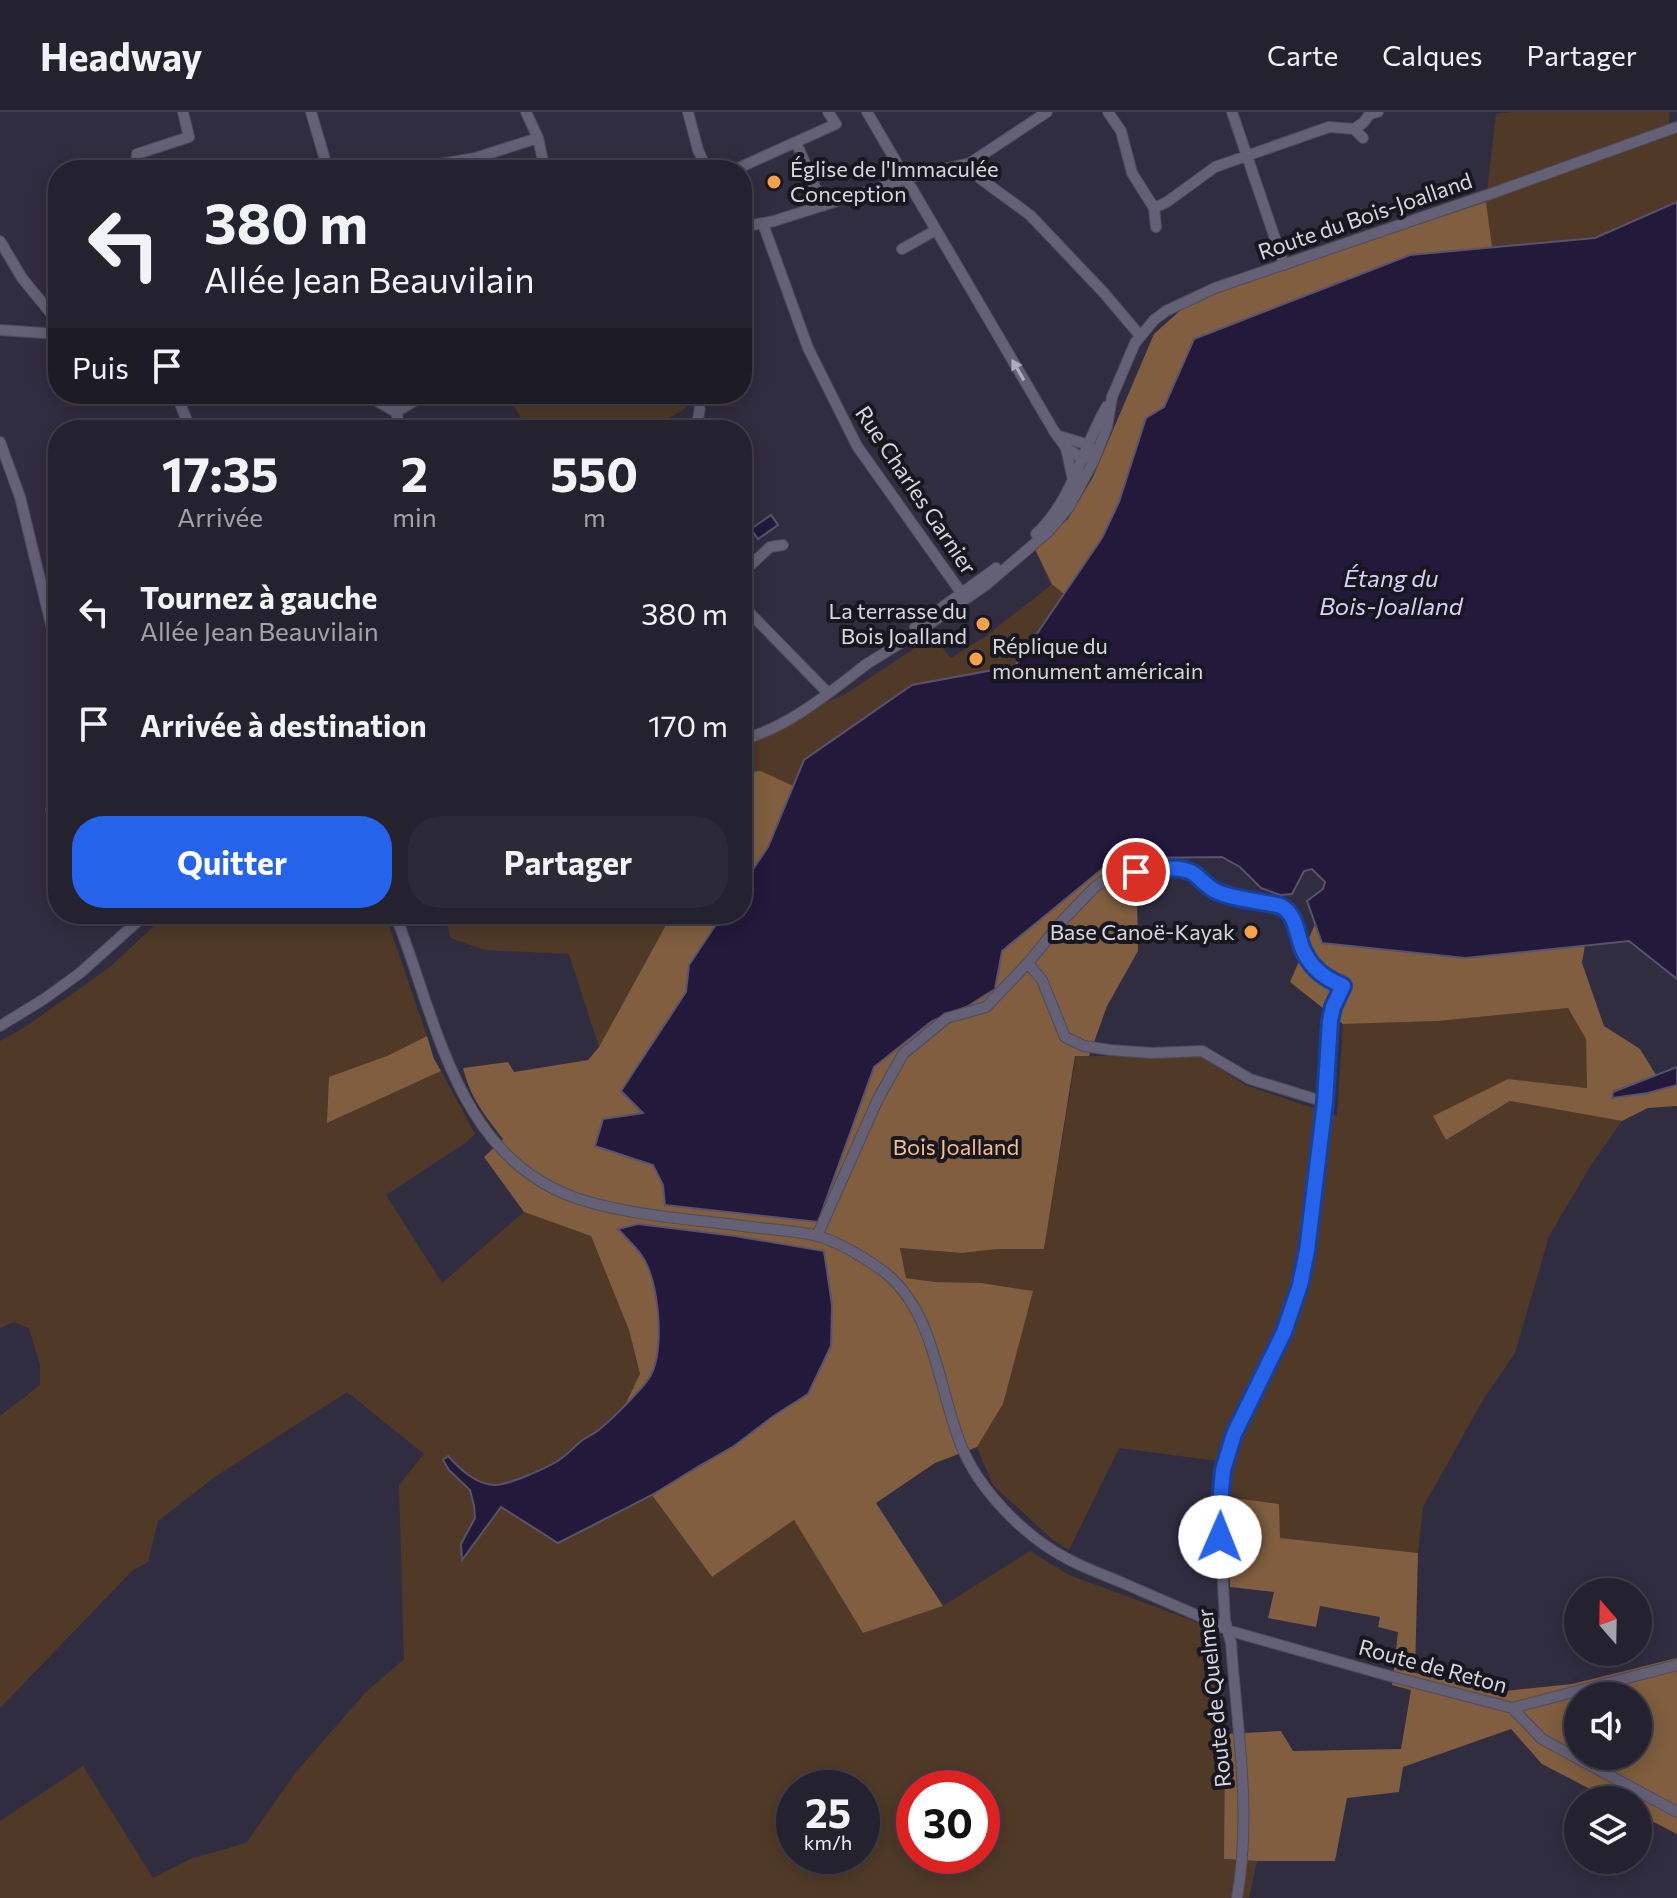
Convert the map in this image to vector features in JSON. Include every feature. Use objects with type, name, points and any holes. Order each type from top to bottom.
[{"type":"street","points":[[136,160],[137,154],[189,137],[183,112]]},
{"type":"street","points":[[311,112],[325,160]]},
{"type":"street","points":[[526,112],[538,138],[543,160]]},
{"type":"street","points":[[688,112],[702,160]]},
{"type":"street","points":[[752,162],[836,124],[828,112]]},
{"type":"street","points":[[867,112],[1066,448],[1077,484]]},
{"type":"street","points":[[752,226],[970,163],[1047,112]]},
{"type":"street","points":[[1108,112],[1121,131],[1132,173],[1154,208],[1156,227]]},
{"type":"street","points":[[1232,112],[1284,265]]},
{"type":"street","points":[[1154,208],[1215,167],[1329,127],[1354,129],[1370,114],[1378,112]]},
{"type":"street","name":"Route du Bois-Joalland","points":[[1089,459],[1092,451],[1089,445],[1099,419],[1142,334],[1154,320],[1184,301],[1677,127]]},
{"type":"street","points":[[1354,129],[1363,138]]},
{"type":"street","points":[[464,160],[538,138]]},
{"type":"street","points":[[796,142],[823,206]]},
{"type":"street","points":[[970,163],[973,172],[982,180],[1030,215],[1142,334]]},
{"type":"street","name":"Rue Charles Garnier","points":[[763,224],[813,359],[857,446],[963,596]]},
{"type":"street","points":[[902,249],[936,230]]},
{"type":"street","points":[[0,241],[22,278],[48,310]]},
{"type":"street","points":[[0,330],[48,333]]},
{"type":"street","name":"Route du Bois-Joalland","points":[[752,736],[778,726],[963,596],[986,585],[1048,532],[1069,507],[1077,484],[1107,427],[1112,397]]},
{"type":"street","points":[[382,404],[396,412],[398,420]]},
{"type":"street","points":[[396,412],[409,404]]},
{"type":"street","points":[[1059,436],[1089,445]]},
{"type":"street","points":[[0,442],[20,497],[48,612]]},
{"type":"street","points":[[1066,448],[1089,459]]},
{"type":"street","points":[[752,564],[770,547],[783,545]]},
{"type":"street","name":"Route du Bois-Joalland","points":[[865,665],[936,620],[963,596]]},
{"type":"street","points":[[752,615],[828,693]]},
{"type":"street","name":"Route de Quelmer","points":[[1028,963],[1063,920],[1095,887],[1114,874],[1178,869],[1194,873],[1219,893],[1287,909],[1304,953],[1322,977],[1343,986],[1330,1021],[1325,1102],[1300,1285],[1284,1332],[1234,1434],[1223,1470],[1219,1515],[1245,1820],[1237,1898]]},
{"type":"street","points":[[0,1026],[71,980],[135,924]]},
{"type":"street","name":"Route de Reton","points":[[399,924],[463,1097],[504,1152],[524,1170],[580,1199],[637,1212],[817,1236],[860,1256],[889,1276],[919,1316],[961,1445],[976,1476],[1013,1517],[1065,1558],[1227,1630],[1512,1708],[1677,1665]]},
{"type":"street","points":[[817,1236],[877,1101],[903,1054],[947,1018],[986,1007],[1028,963],[1042,980],[1065,1037],[1084,1046],[1152,1053],[1202,1051],[1250,1079],[1325,1102]]},
{"type":"street","points":[[1512,1708],[1542,1739],[1677,1812]]},
{"type":"shaded area","points":[[1669,112],[1669,136],[1677,133],[1677,202],[1596,238],[1436,252],[1194,339],[1102,538],[1015,666],[912,685],[804,759],[768,847],[752,813],[752,742],[819,702],[827,702],[847,693],[933,636],[951,658],[986,636],[1051,585],[1034,547],[1068,519],[1093,477],[1154,334],[1400,229],[1486,202],[1496,114]]},
{"type":"shaded area","points":[[513,404],[684,404],[686,408],[665,420],[522,420]]},
{"type":"shaded area","points":[[156,924],[388,924],[427,1036],[387,1056],[327,1123],[441,1071],[475,1134],[386,1195],[442,1283],[524,1212],[591,1236],[629,1330],[640,1375],[625,1405],[598,1431],[583,1439],[558,1461],[503,1485],[490,1485],[474,1479],[449,1456],[449,1470],[470,1490],[474,1506],[475,1518],[468,1531],[462,1559],[501,1507],[559,1543],[652,1495],[712,1577],[794,1520],[863,1633],[943,1606],[1030,1551],[1069,1575],[1202,1624],[1220,1642],[1225,1734],[1224,1859],[1257,1861],[1249,1898],[0,1898],[0,1821],[83,1766],[153,1878],[193,1858],[247,1842],[296,1772],[366,1692],[404,1659],[399,1485],[424,1454],[347,1392],[216,1476],[158,1521],[148,1562],[132,1571],[0,1708],[0,1416],[40,1385],[40,1365],[29,1328],[14,1322],[0,1328],[0,1041],[110,967]]},
{"type":"shaded area","points":[[447,924],[667,924],[599,1047],[569,954],[485,950],[451,938]]},
{"type":"shaded area","points":[[1568,1008],[1586,1039],[1587,1088],[1508,1079],[1446,1140],[1510,1101],[1622,1121],[1593,1162],[1549,1236],[1515,1353],[1483,1400],[1423,1507],[1418,1553],[1279,1538],[1279,1504],[1228,1497],[1233,1463],[1119,1448],[1069,1550],[1052,1539],[993,1485],[977,1447],[1003,1404],[935,1282],[906,1278],[900,1248],[962,1253],[1044,1249],[1076,1056],[1202,1057],[1245,1085],[1337,1116],[1343,1024],[1438,1021]]},
{"type":"green space","points":[[1486,202],[1492,247],[1436,252],[1194,339],[1164,407],[1133,461],[1102,538],[1064,594],[1052,584],[1034,547],[1068,519],[1093,477],[1154,334],[1183,308],[1235,285]]},
{"type":"green space","points":[[761,771],[793,786],[768,847],[752,871],[752,772]]},
{"type":"green space","name":"Bois Joalland","points":[[1140,858],[1138,951],[1107,1006],[1089,1056],[1075,1056],[1044,1249],[962,1253],[900,1248],[906,1278],[981,1283],[1033,1291],[1003,1404],[977,1447],[935,1463],[876,1503],[943,1606],[863,1633],[794,1520],[712,1577],[652,1495],[734,1446],[808,1394],[824,1251],[735,1236],[618,1229],[640,1253],[649,1269],[659,1313],[658,1345],[652,1372],[625,1405],[640,1374],[629,1330],[591,1236],[524,1212],[484,1157],[503,1139],[474,1097],[463,1068],[508,1062],[514,1072],[588,1060],[599,1047],[667,924],[716,924],[689,965],[686,992],[622,1091],[643,1113],[653,1165],[663,1185],[817,1222],[874,1067],[932,1021],[968,1006],[995,989],[1001,951],[1112,861]]},
{"type":"green space","points":[[1315,924],[1322,943],[1465,958],[1585,945],[1582,963],[1604,1026],[1640,1049],[1656,1075],[1613,1091],[1612,1098],[1677,1085],[1677,1106],[1648,1108],[1622,1121],[1510,1101],[1446,1140],[1433,1116],[1508,1079],[1587,1088],[1586,1039],[1568,1008],[1438,1021],[1343,1024],[1290,982]]},
{"type":"green space","points":[[427,1036],[441,1071],[327,1123],[329,1077],[387,1056]]},
{"type":"green space","points":[[1228,1497],[1279,1504],[1280,1538],[1418,1553],[1415,1673],[1505,1691],[1564,1685],[1564,1770],[1652,1770],[1652,1682],[1580,1682],[1677,1658],[1677,1834],[1652,1821],[1652,1786],[1584,1786],[1542,1764],[1511,1729],[1403,1767],[1399,1792],[1347,1798],[1335,1861],[1224,1859],[1225,1734],[1281,1731],[1293,1751],[1401,1749],[1411,1690],[1392,1685],[1398,1632],[1378,1627],[1380,1617],[1320,1606],[1316,1627],[1268,1618],[1274,1592],[1230,1587]]},
{"type":"water","name":"Étang du Bois-Joalland","points":[[1677,202],[1677,979],[1629,941],[1465,958],[1322,943],[1307,901],[1323,889],[1325,882],[1312,869],[1304,871],[1292,894],[1280,895],[1261,888],[1240,867],[1222,857],[1112,861],[1002,951],[995,989],[968,1006],[932,1021],[874,1067],[818,1222],[665,1205],[663,1185],[653,1165],[595,1146],[603,1119],[643,1113],[621,1091],[686,992],[689,965],[716,924],[752,924],[752,871],[768,847],[804,760],[912,685],[1015,666],[1102,538],[1119,502],[1146,418],[1164,407],[1194,339],[1410,255],[1595,238]]},
{"type":"water","points":[[771,515],[778,525],[758,539],[752,528]]},
{"type":"water","points":[[1677,1067],[1677,1085],[1612,1098],[1613,1092]]},
{"type":"water","points":[[638,1224],[824,1251],[832,1305],[831,1346],[808,1394],[734,1446],[652,1495],[558,1543],[501,1507],[462,1560],[461,1544],[475,1518],[474,1506],[470,1490],[443,1460],[448,1456],[468,1475],[494,1485],[543,1469],[600,1429],[651,1375],[659,1332],[653,1281],[642,1256],[618,1229]]},
{"type":"place","name":"Église de l'Immaculée Conception","points":[[774,182]]},
{"type":"place","name":"La terrasse du Bois Joalland","points":[[983,624]]},
{"type":"place","name":"Réplique du monument américain","points":[[976,659]]},
{"type":"place","name":"Base Canoë-Kayak","points":[[1251,932]]},
{"type":"route","points":[[1136,872],[1188,871],[1219,893],[1287,909],[1304,953],[1322,977],[1343,986],[1330,1021],[1325,1102],[1300,1285],[1284,1332],[1234,1434],[1223,1470],[1220,1537]]}]
